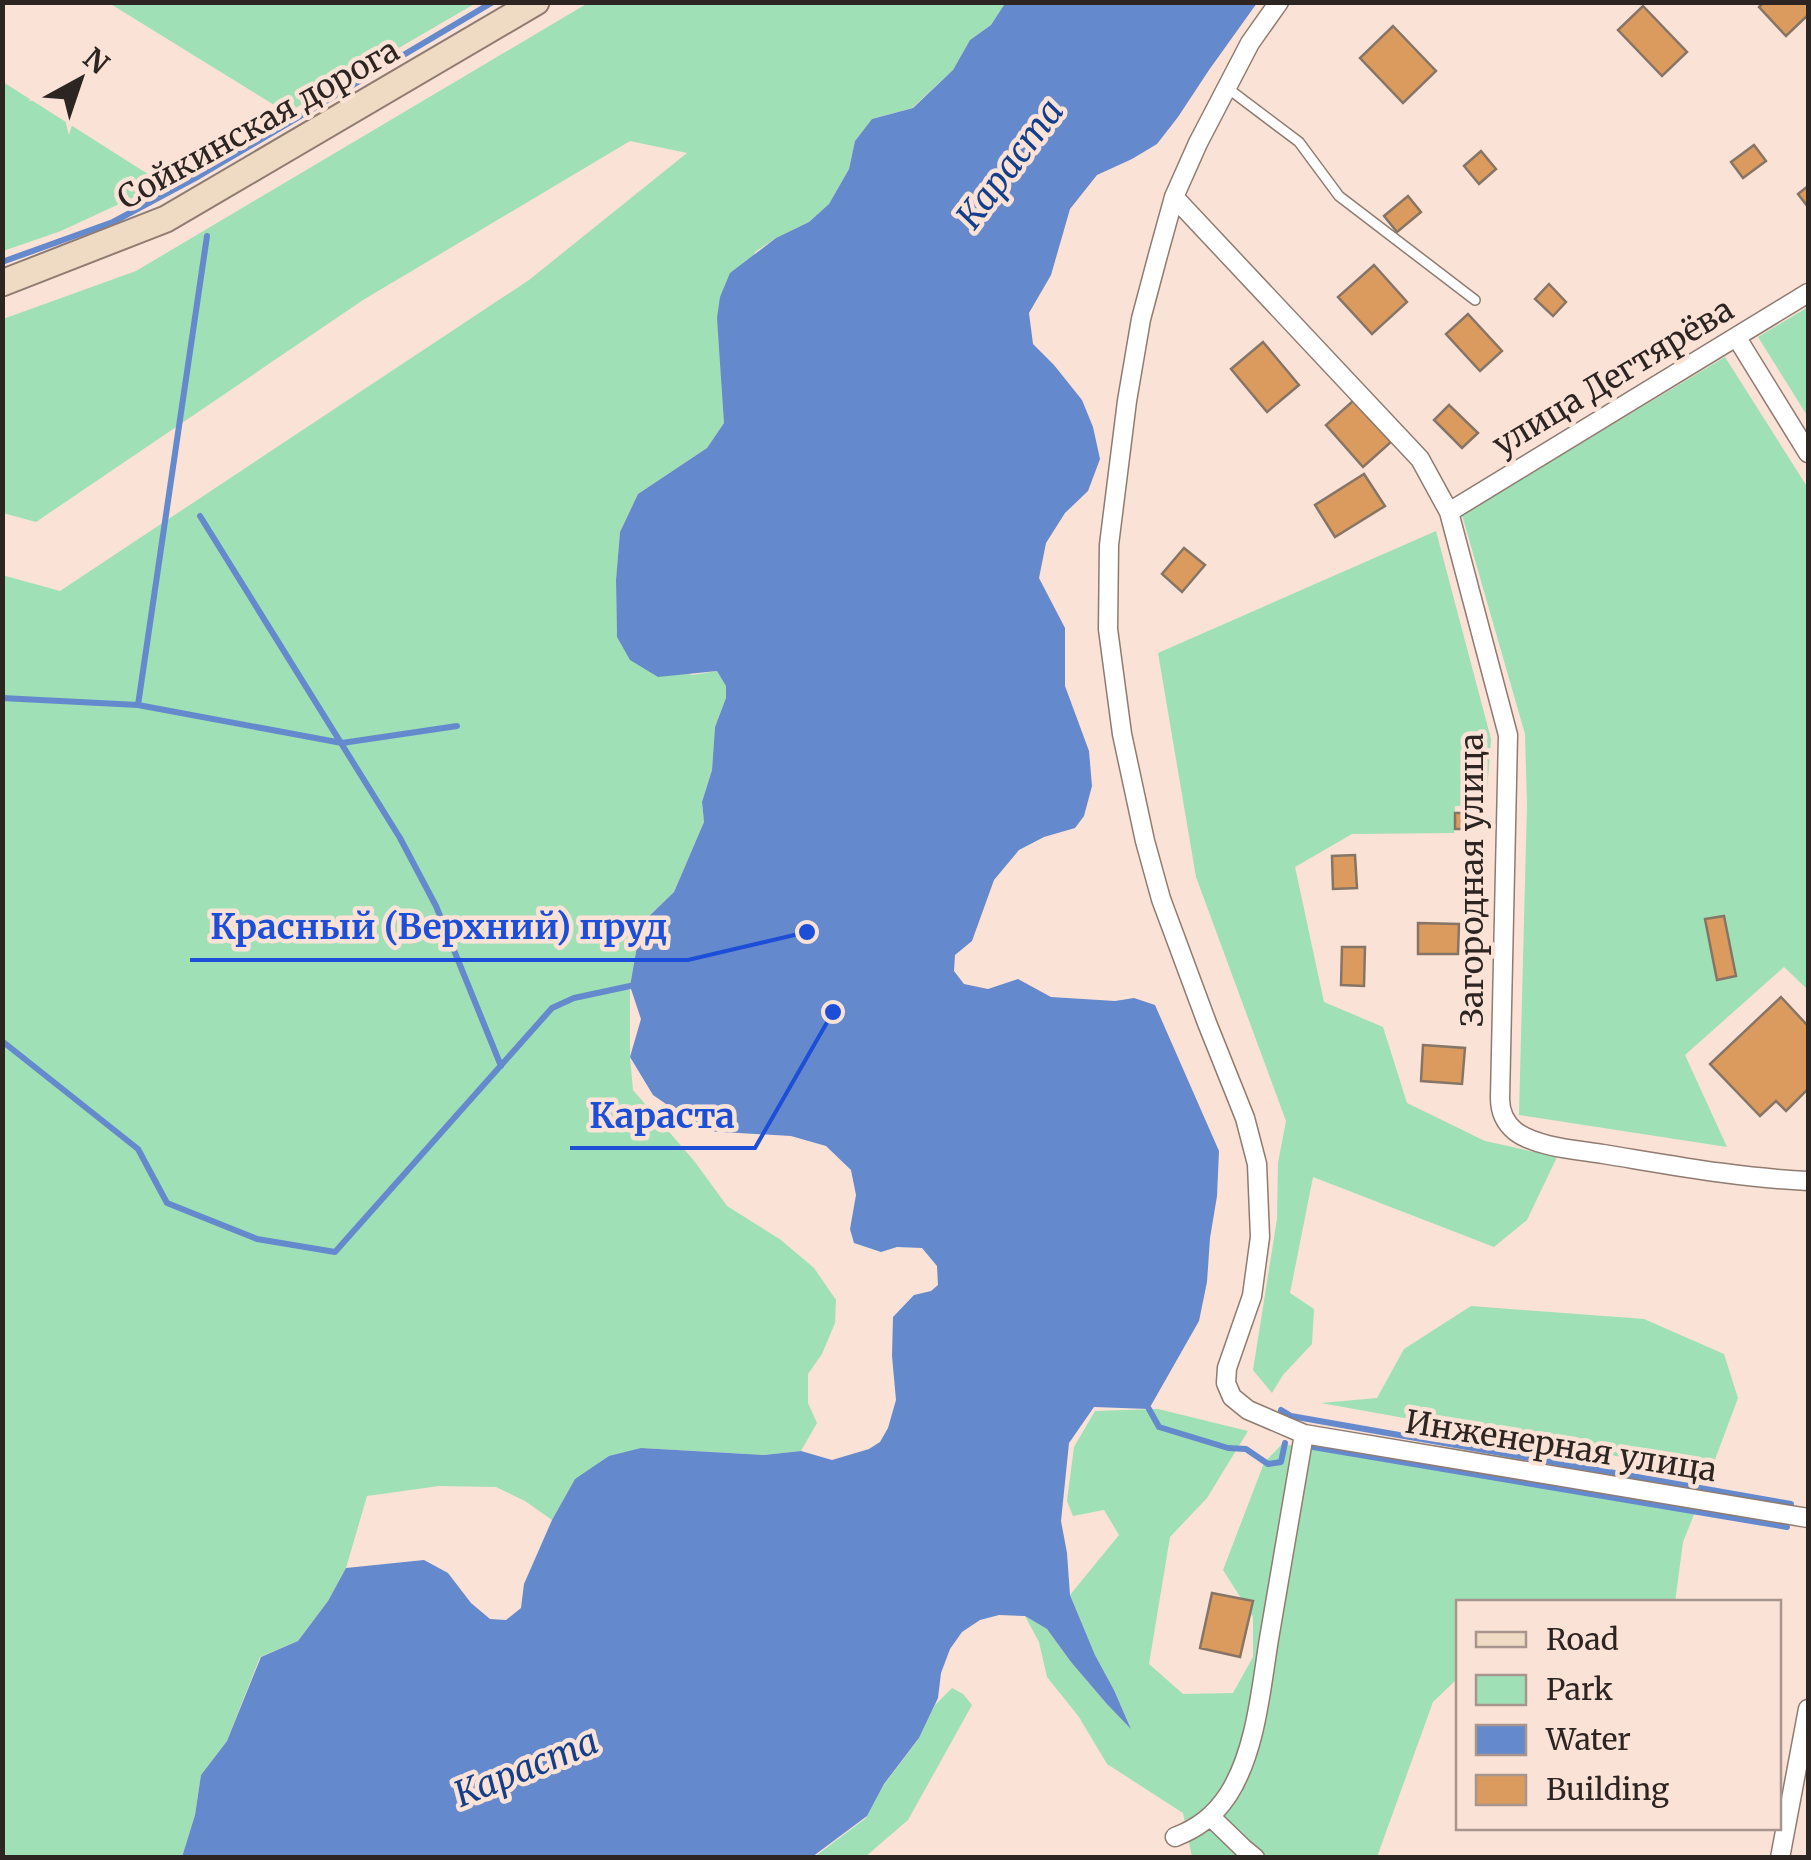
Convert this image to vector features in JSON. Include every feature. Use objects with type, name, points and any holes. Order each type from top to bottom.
[{"type":"main road","name":"Сойкинская дорога","points":[[2,283],[166,219],[536,2]]},
{"type":"street","points":[[1174,197],[1226,87],[1279,2]]},
{"type":"street","name":"Загородная улица","points":[[1174,197],[1420,459],[1449,512],[1508,735],[1500,1098],[1500,1111],[1506,1123],[1518,1134],[1547,1144],[1808,1181]]},
{"type":"street","name":"Инженерная улица","points":[[1174,197],[1141,319],[1127,401],[1109,545],[1108,629],[1122,734],[1161,899],[1245,1118],[1257,1164],[1260,1237],[1252,1296],[1230,1357],[1226,1382],[1232,1397],[1248,1410],[1304,1434],[1808,1518]]},
{"type":"street","name":"улица Дегтярёва","points":[[1449,512],[1808,293]]},
{"type":"street","points":[[1736,338],[1808,454]]},
{"type":"street","points":[[1175,1836],[1196,1829],[1211,1816],[1229,1794],[1242,1768],[1256,1718],[1304,1434]]},
{"type":"street","points":[[1780,1858],[1808,1710]]},
{"type":"street","points":[[1211,1816],[1256,1858]]},
{"type":"lane","points":[[1226,87],[1299,142],[1339,196],[1476,300]]},
{"type":"green space","points":[[109,3],[476,3],[287,113]]},
{"type":"green space","points":[[588,3],[1006,3],[991,25],[970,40],[953,70],[912,108],[872,119],[855,141],[849,169],[829,204],[809,222],[755,252],[723,383],[724,423],[707,448],[638,494],[620,532],[617,637],[692,675],[717,671],[727,686],[715,727],[712,770],[702,802],[704,822],[674,892],[641,924],[630,986],[633,1090],[727,1206],[781,1240],[814,1268],[836,1300],[835,1323],[822,1354],[808,1374],[808,1403],[817,1423],[801,1451],[764,1455],[641,1448],[575,1479],[552,1520],[496,1487],[439,1486],[367,1496],[346,1568],[328,1601],[298,1641],[260,1657],[227,1741],[201,1775],[195,1815],[182,1857],[3,1857],[2,575],[60,591],[529,280],[687,153],[630,141],[363,300],[36,522],[3,513],[3,319],[136,271]]},
{"type":"green space","points":[[3,82],[162,184],[61,231],[3,251]]},
{"type":"green space","points":[[1808,307],[1808,417],[1758,337]]},
{"type":"green space","points":[[1725,357],[1808,488],[1808,990],[1784,967],[1685,1055],[1727,1147],[1519,1115],[1527,804],[1525,734],[1462,515]]},
{"type":"green space","points":[[1436,531],[1491,739],[1486,805],[1455,806],[1454,833],[1352,834],[1295,867],[1324,1002],[1383,1027],[1407,1103],[1485,1141],[1557,1157],[1527,1220],[1494,1247],[1313,1177],[1290,1293],[1314,1309],[1312,1344],[1272,1393],[1253,1370],[1277,1219],[1278,1163],[1286,1121],[1196,877],[1158,653]]},
{"type":"green space","points":[[1471,1306],[1644,1319],[1724,1354],[1738,1398],[1710,1473],[1321,1403],[1377,1398],[1404,1349]]},
{"type":"green space","points":[[1158,1409],[1248,1431],[1207,1498],[1170,1537],[1149,1664],[1183,1694],[1233,1693],[1253,1657],[1253,1617],[1223,1570],[1264,1463],[1282,1444],[1695,1512],[1683,1542],[1675,1600],[1456,1600],[1456,1680],[1433,1702],[1377,1857],[1192,1857],[1183,1813],[1107,1764],[1079,1717],[1047,1677],[1039,1642],[1025,1616],[1047,1629],[1106,1703],[1130,1726],[1070,1595],[1119,1535],[1104,1510],[1073,1516],[1067,1501],[1074,1447],[1095,1411]]},
{"type":"green space","points":[[952,1688],[972,1705],[908,1820],[865,1857],[813,1858],[866,1818],[883,1786],[918,1740],[935,1705]]},
{"type":"water","points":[[1006,2],[1257,3],[1157,144],[1097,175],[1070,209],[1051,275],[1029,313],[1033,344],[1082,400],[1100,459],[1088,491],[1065,513],[1046,543],[1039,578],[1065,628],[1065,686],[1089,751],[1092,786],[1084,816],[1075,828],[1019,850],[994,880],[972,941],[955,955],[954,971],[964,984],[988,989],[1018,979],[1051,997],[1115,1001],[1134,998],[1155,1005],[1219,1151],[1207,1282],[1199,1321],[1149,1409],[1094,1407],[1069,1443],[1061,1521],[1070,1595],[1131,1729],[1047,1629],[1025,1616],[999,1615],[980,1620],[962,1632],[950,1649],[941,1673],[938,1698],[919,1738],[884,1784],[867,1816],[812,1857],[182,1857],[195,1815],[201,1775],[227,1741],[261,1657],[298,1641],[328,1601],[346,1568],[424,1560],[448,1573],[471,1603],[490,1619],[506,1620],[521,1608],[524,1584],[575,1479],[609,1456],[641,1448],[764,1455],[801,1451],[832,1460],[869,1449],[880,1442],[888,1428],[896,1400],[893,1317],[914,1295],[938,1285],[937,1266],[922,1248],[897,1247],[881,1252],[854,1243],[850,1229],[856,1195],[851,1170],[826,1146],[791,1136],[705,1131],[653,1095],[630,1057],[641,1019],[630,986],[641,924],[674,892],[704,822],[702,802],[712,770],[715,727],[726,698],[726,686],[717,671],[658,677],[630,660],[617,637],[616,580],[620,532],[638,494],[707,448],[724,423],[717,318],[730,273],[776,238],[809,222],[829,204],[849,169],[855,141],[872,119],[913,108],[953,70],[970,40],[991,25]]},
{"type":"building","points":[[1764,2],[1808,2],[1808,15],[1786,36],[1759,7]]},
{"type":"building","points":[[1643,6],[1687,52],[1662,76],[1618,30]]},
{"type":"building","points":[[1393,26],[1436,71],[1403,103],[1360,58]]},
{"type":"building","points":[[1754,145],[1766,161],[1743,178],[1731,162]]},
{"type":"building","points":[[1481,151],[1496,169],[1479,184],[1464,166]]},
{"type":"building","points":[[1808,186],[1808,207],[1798,194]]},
{"type":"building","points":[[1408,196],[1421,212],[1397,232],[1384,216]]},
{"type":"building","points":[[1374,265],[1407,302],[1372,334],[1338,297]]},
{"type":"building","points":[[1549,284],[1566,302],[1553,316],[1535,299]]},
{"type":"building","points":[[1468,314],[1502,351],[1480,371],[1446,334]]},
{"type":"building","points":[[1263,342],[1299,385],[1267,412],[1231,369]]},
{"type":"building","points":[[1353,401],[1391,442],[1363,467],[1326,425]]},
{"type":"building","points":[[1449,405],[1478,433],[1462,448],[1434,420]]},
{"type":"building","points":[[1364,474],[1385,506],[1335,537],[1315,505]]},
{"type":"building","points":[[1184,548],[1205,565],[1182,592],[1162,574]]},
{"type":"building","points":[[1455,813],[1470,813],[1470,829],[1455,829]]},
{"type":"building","points":[[1355,855],[1357,888],[1333,889],[1332,856]]},
{"type":"building","points":[[1724,916],[1736,976],[1717,980],[1705,919]]},
{"type":"building","points":[[1418,923],[1459,924],[1458,954],[1418,954]]},
{"type":"building","points":[[1342,947],[1365,947],[1364,986],[1341,985]]},
{"type":"building","points":[[1781,997],[1808,1026],[1808,1089],[1786,1111],[1776,1101],[1760,1116],[1710,1064]]},
{"type":"building","points":[[1423,1045],[1465,1048],[1462,1084],[1421,1081]]},
{"type":"building","points":[[1212,1593],[1253,1601],[1240,1657],[1200,1648]]},
{"type":"waterway","points":[[2,262],[113,222],[199,176],[493,2]]},
{"type":"waterway","points":[[138,705],[207,236]]},
{"type":"waterway","points":[[200,516],[400,838],[436,906],[501,1066]]},
{"type":"waterway","points":[[2,698],[138,705],[342,743],[457,726]]},
{"type":"waterway","points":[[2,1041],[138,1149],[167,1203],[257,1239],[335,1252],[552,1008],[574,998],[630,986]]},
{"type":"waterway","points":[[1149,1409],[1159,1427],[1228,1448],[1246,1449],[1268,1464],[1281,1462],[1285,1443]]},
{"type":"waterway","points":[[1281,1410],[1291,1416],[1791,1504]]},
{"type":"waterway","points":[[1313,1447],[1787,1527]]},
{"type":"place","name":"Красный (Верхний) пруд","points":[[807,932]]},
{"type":"place","name":"Караста","points":[[833,1012]]}]
